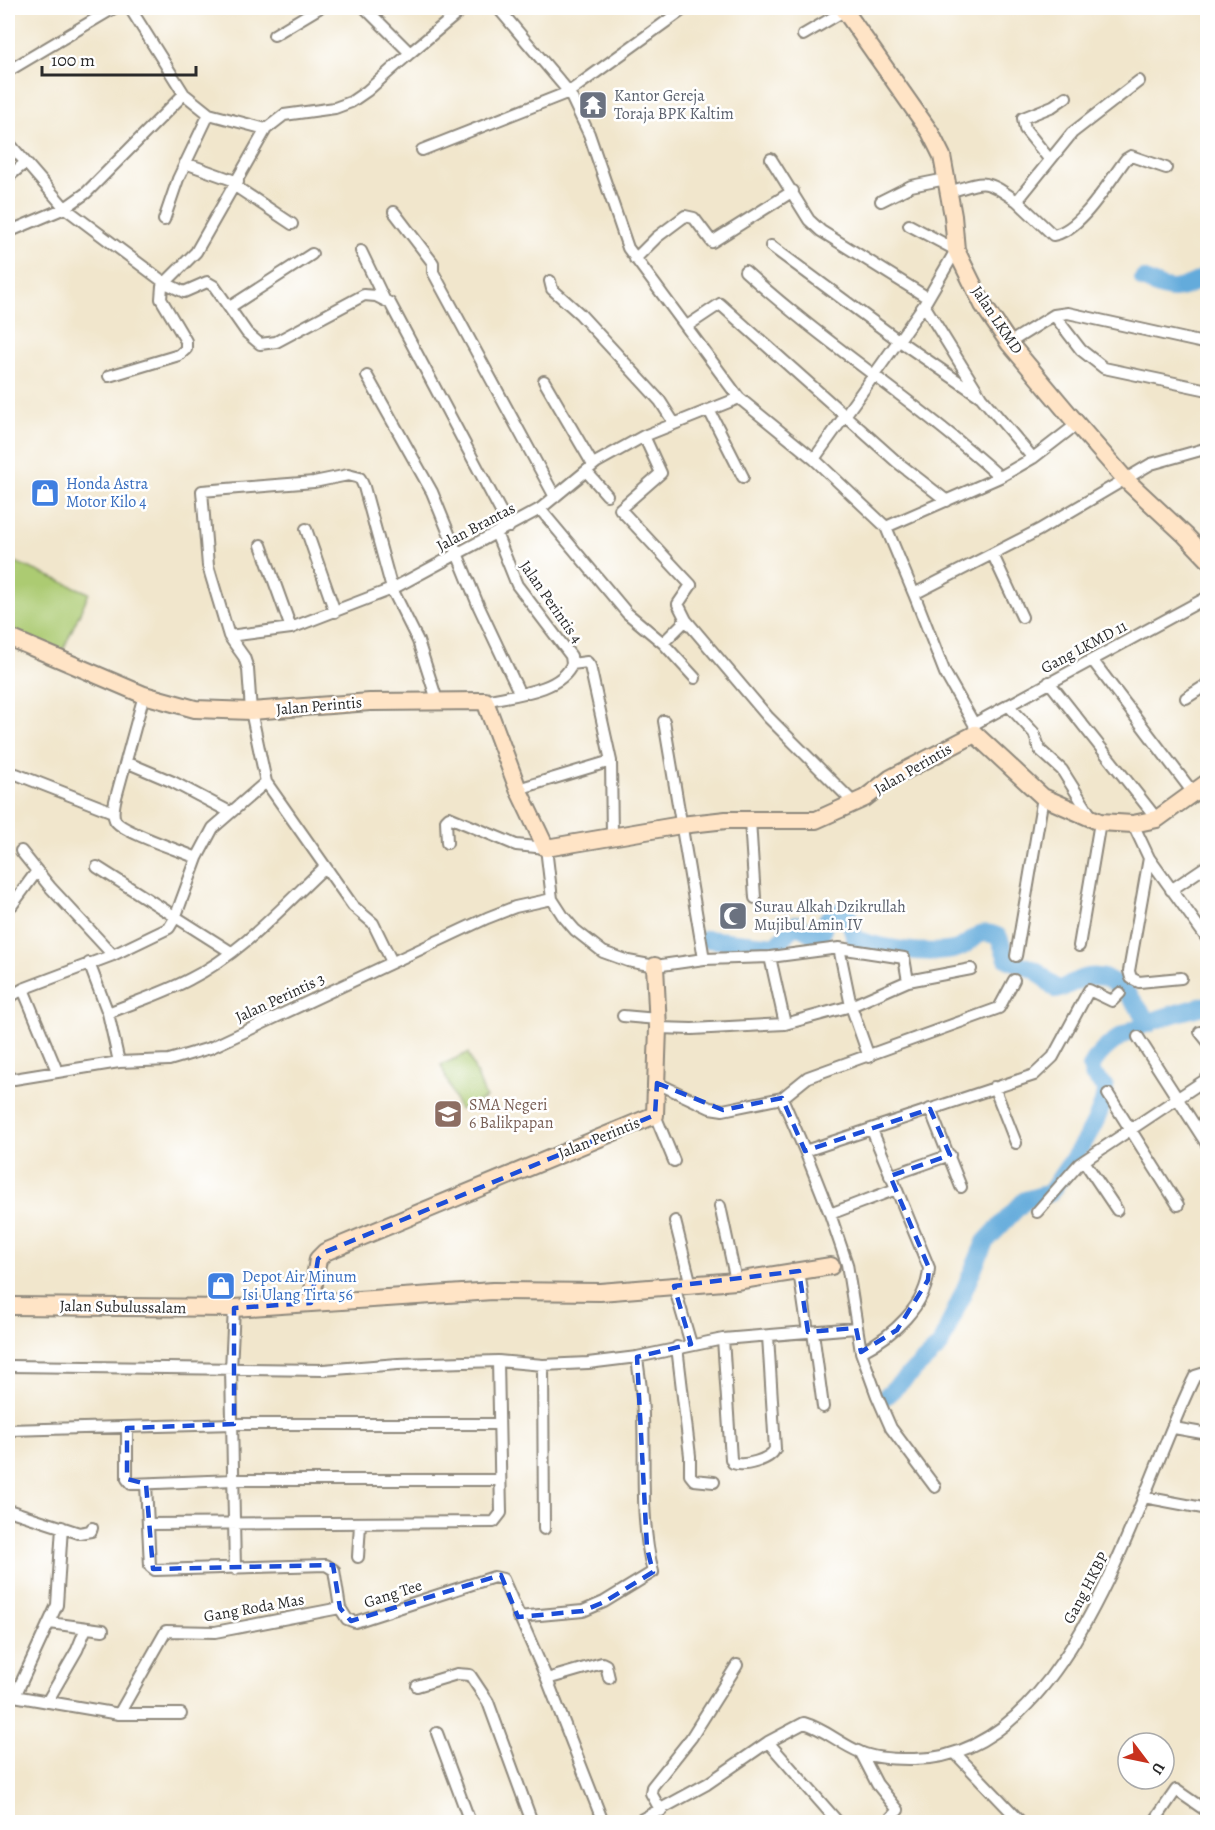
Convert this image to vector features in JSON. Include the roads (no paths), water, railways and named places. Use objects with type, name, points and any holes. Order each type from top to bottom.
[{"type":"street","points":[[8,70],[114,8]]},
{"type":"street","points":[[130,8],[184,94],[210,114],[266,129]]},
{"type":"street","points":[[274,34],[319,8]]},
{"type":"street","points":[[365,8],[410,53]]},
{"type":"street","points":[[109,376],[179,355],[186,350],[186,341],[161,299],[165,282],[182,269],[196,252],[266,129],[284,116],[335,108],[351,102],[464,8]]},
{"type":"street","points":[[498,8],[569,92],[589,134],[622,233],[634,259],[687,326],[739,398],[814,459],[886,527],[945,673],[974,729],[1043,797],[1096,821],[1133,824],[1157,819],[1208,782]]},
{"type":"street","points":[[422,150],[569,92],[685,8]]},
{"type":"street","points":[[803,35],[844,9]]},
{"type":"street","name":"Jalan LKMD","points":[[844,9],[930,132],[942,156],[956,250],[977,295],[1009,343],[1077,424],[1126,480],[1208,559]]},
{"type":"street","points":[[1017,201],[1071,133],[1139,81]]},
{"type":"street","points":[[8,232],[64,208],[102,179],[184,94]]},
{"type":"street","points":[[1050,160],[1025,129],[1023,117],[1053,106],[1066,97]]},
{"type":"street","points":[[164,220],[185,163],[210,114]]},
{"type":"street","points":[[8,142],[64,208],[165,282],[184,292],[210,282],[250,337],[265,345],[276,342],[351,300],[364,295],[384,299]]},
{"type":"street","points":[[881,201],[911,186],[994,184],[1017,201],[1053,235],[1062,234],[1098,199],[1125,159],[1131,156],[1166,168]]},
{"type":"street","points":[[771,159],[809,220],[821,231],[926,301],[981,396],[1033,459]]},
{"type":"street","points":[[8,177],[25,163]]},
{"type":"street","points":[[185,163],[236,184],[292,224]]},
{"type":"street","points":[[634,259],[657,237],[685,216],[694,218],[712,242],[793,191]]},
{"type":"street","points":[[393,212],[433,263],[433,272],[555,497]]},
{"type":"street","points":[[814,459],[926,301],[956,250],[909,225]]},
{"type":"street","points":[[771,246],[898,340],[981,396]]},
{"type":"street","points":[[362,251],[384,299],[394,308],[509,527]]},
{"type":"street","points":[[230,308],[312,254]]},
{"type":"street","points":[[745,271],[872,376],[945,428],[1000,477]]},
{"type":"street","points":[[550,281],[552,289],[580,314],[660,400],[674,423]]},
{"type":"street","points":[[687,326],[720,304],[947,501]]},
{"type":"street","points":[[1009,343],[1054,315],[1068,313],[1208,344]]},
{"type":"street","points":[[1054,315],[1081,350],[1104,368],[1208,390]]},
{"type":"street","points":[[367,376],[432,492],[479,607],[519,692]]},
{"type":"street","points":[[544,381],[590,468],[607,495]]},
{"type":"street","name":"Jalan Brantas","points":[[229,636],[291,628],[392,589],[458,551],[496,534],[540,509],[590,468],[644,436],[739,398]]},
{"type":"street","points":[[709,410],[743,477]]},
{"type":"street","points":[[886,527],[1000,477],[1033,459],[1077,424]]},
{"type":"street","points":[[644,436],[661,473],[620,509],[691,585],[678,604],[686,620],[768,717],[854,802]]},
{"type":"street","points":[[914,594],[993,555],[1151,464],[1208,448]]},
{"type":"street","points":[[392,962],[373,923],[353,906],[266,782],[251,711],[248,669],[244,657],[229,636],[208,566],[202,491],[314,482],[348,475],[360,478],[392,589],[418,641],[437,700]]},
{"type":"street","points":[[540,509],[627,613],[663,643],[695,678]]},
{"type":"street","points":[[306,529],[334,612]]},
{"type":"street","name":"Jalan Perintis 4","points":[[485,701],[554,682],[566,674],[572,664],[571,656],[517,585],[496,534]]},
{"type":"street","points":[[261,545],[291,628]]},
{"type":"street","points":[[993,555],[1022,616]]},
{"type":"street","name":"Gang LKMD 11","points":[[974,729],[1008,705],[1208,597]]},
{"type":"street","points":[[663,643],[686,620]]},
{"type":"street","name":"Jalan Perintis","points":[[8,637],[144,695],[195,709],[251,711],[370,702],[485,701]]},
{"type":"street","points":[[1092,661],[1194,794]]},
{"type":"street","points":[[572,664],[586,662],[590,666],[611,762],[612,836]]},
{"type":"street","points":[[1049,682],[1157,819]]},
{"type":"street","points":[[1186,698],[1208,684]]},
{"type":"street","points":[[144,695],[113,812],[117,823],[124,827],[197,858]]},
{"type":"street","points":[[485,701],[518,789],[546,848],[552,899],[575,930],[603,951],[628,961],[655,966],[704,959],[770,957],[839,948],[904,958],[908,981]]},
{"type":"street","points":[[1008,705],[1034,733],[1040,750],[1062,770],[1096,821],[1079,946]]},
{"type":"street","points":[[664,721],[704,959]]},
{"type":"street","name":"Jalan Perintis","points":[[447,843],[446,820],[449,817],[516,844],[546,848],[681,825],[750,820],[816,820],[854,802],[974,729]]},
{"type":"street","points":[[126,762],[173,782],[230,812]]},
{"type":"street","points":[[518,789],[611,762]]},
{"type":"street","points":[[16,774],[113,812]]},
{"type":"street","points":[[8,999],[23,989],[113,955],[169,928],[175,918],[197,858],[213,828],[266,782]]},
{"type":"street","points":[[1016,956],[1043,797]]},
{"type":"street","points":[[750,820],[755,898]]},
{"type":"street","points":[[1133,824],[1149,858],[1206,934]]},
{"type":"street","points":[[21,850],[37,871],[113,955]]},
{"type":"street","points":[[1149,858],[1129,971],[1131,978],[1139,982],[1182,978]]},
{"type":"street","points":[[1171,890],[1208,865]]},
{"type":"street","points":[[97,867],[231,952]]},
{"type":"street","points":[[108,1013],[190,980],[231,952],[325,867]]},
{"type":"street","points":[[12,905],[37,871]]},
{"type":"street","name":"Jalan Perintis 3","points":[[8,1080],[119,1062],[169,1060],[210,1048],[515,907],[552,899]]},
{"type":"street","points":[[839,948],[851,1006],[869,1057]]},
{"type":"street","points":[[770,957],[785,1024]]},
{"type":"street","points":[[89,963],[108,1013],[119,1062]]},
{"type":"street","name":"Jalan Perintis","points":[[311,1303],[318,1259],[325,1252],[655,1115],[658,1023],[655,966]]},
{"type":"street","points":[[623,1016],[692,1029],[785,1024],[851,1006],[908,981],[971,969]]},
{"type":"street","points":[[657,1083],[710,1108],[723,1110],[782,1098],[808,1077],[869,1057],[999,1008],[1014,980]]},
{"type":"street","points":[[23,989],[57,1071]]},
{"type":"street","points":[[805,1151],[1035,1075],[1045,1067],[1089,990],[1108,1000],[1114,999],[1120,993]]},
{"type":"street","points":[[1200,1032],[1208,1042]]},
{"type":"street","points":[[1138,1037],[1208,1146]]},
{"type":"street","points":[[1037,1212],[1084,1161],[1208,1078]]},
{"type":"street","points":[[994,1087],[1016,1143]]},
{"type":"street","points":[[1108,1094],[1133,1130],[1178,1205]]},
{"type":"street","points":[[782,1098],[830,1214],[847,1264],[861,1352],[891,1428],[935,1487]]},
{"type":"street","points":[[930,1109],[961,1187]]},
{"type":"street","points":[[655,1115],[674,1161]]},
{"type":"street","points":[[861,1352],[897,1330],[928,1280],[929,1268],[872,1130]]},
{"type":"street","points":[[890,1176],[950,1155]]},
{"type":"street","points":[[1084,1161],[1117,1210]]},
{"type":"street","points":[[830,1214],[896,1189]]},
{"type":"street","points":[[720,1206],[736,1281]]},
{"type":"street","points":[[675,1221],[691,1344]]},
{"type":"street","name":"Jalan Subulussalam","points":[[8,1306],[234,1308],[493,1292],[600,1293],[736,1281],[831,1266]]},
{"type":"street","points":[[799,1271],[823,1407]]},
{"type":"street","points":[[234,1308],[231,1369],[234,1424],[234,1569]]},
{"type":"street","points":[[8,1366],[323,1370],[398,1364],[498,1361],[543,1365],[588,1363],[637,1357],[723,1339],[856,1328]]},
{"type":"street","points":[[723,1339],[731,1459],[733,1464],[739,1465],[766,1458],[774,1449],[768,1336]]},
{"type":"street","points":[[677,1347],[690,1456],[690,1476],[699,1481],[714,1482]]},
{"type":"street","points":[[518,1617],[584,1611],[604,1602],[653,1572],[647,1548],[642,1483],[644,1415],[637,1357]]},
{"type":"street","points":[[148,1524],[489,1524],[498,1520],[501,1513],[498,1361]]},
{"type":"street","points":[[543,1365],[544,1528]]},
{"type":"street","name":"Gang HKBP","points":[[956,1753],[1013,1719],[1040,1691],[1090,1618],[1174,1428],[1182,1403],[1195,1376],[1208,1372]]},
{"type":"street","points":[[8,1430],[234,1424],[499,1424]]},
{"type":"street","points":[[127,1428],[127,1479],[131,1484],[234,1480],[500,1480]]},
{"type":"street","points":[[1174,1428],[1208,1434]]},
{"type":"street","name":"Gang Tee","points":[[146,1484],[150,1566],[155,1570],[330,1567],[333,1570],[340,1608],[347,1619],[356,1622],[499,1577],[503,1579],[547,1679],[603,1822]]},
{"type":"street","points":[[1144,1497],[1207,1509]]},
{"type":"street","points":[[8,1510],[79,1533],[91,1531],[92,1528]]},
{"type":"street","points":[[358,1557],[360,1524]]},
{"type":"street","points":[[63,1527],[59,1593],[50,1623],[11,1696],[119,1714],[181,1714]]},
{"type":"street","points":[[1208,1531],[1208,1549]]},
{"type":"street","name":"Gang Roda Mas","points":[[119,1714],[166,1630],[215,1632],[340,1608]]},
{"type":"street","points":[[50,1623],[103,1630]]},
{"type":"street","points":[[47,1702],[78,1650],[86,1628]]},
{"type":"street","points":[[547,1679],[602,1663],[606,1665],[609,1678]]},
{"type":"street","points":[[658,1817],[651,1793],[652,1787],[691,1738],[737,1665]]},
{"type":"street","points":[[417,1686],[458,1674],[470,1675],[488,1702],[532,1822]]},
{"type":"street","points":[[638,1822],[658,1817],[768,1742],[804,1723],[814,1726],[861,1753],[910,1759],[956,1753],[1021,1822]]},
{"type":"street","points":[[437,1733],[470,1822]]},
{"type":"street","points":[[768,1742],[838,1822]]},
{"type":"street","points":[[861,1753],[877,1784],[896,1804],[898,1810],[887,1822]]},
{"type":"street","points":[[1154,1822],[1176,1790],[1208,1812]]},
{"type":"waterway","points":[[1143,279],[1162,287],[1176,289],[1208,276]]},
{"type":"waterway","points":[[706,939],[776,946],[796,924],[817,937],[821,937],[827,920],[842,911],[848,915],[855,939],[891,948],[930,952],[953,950],[966,945],[979,935],[990,934],[999,937],[1007,959],[1037,971],[1057,990],[1088,977],[1108,979],[1117,984],[1149,1024]]},
{"type":"waterway","points":[[886,1396],[940,1346],[985,1242],[1025,1200],[1050,1193],[1084,1142],[1093,1127],[1104,1099],[1105,1087],[1093,1075],[1091,1067],[1100,1054],[1126,1033],[1176,1013],[1208,1005]]},
{"type":"place","name":"Kantor Gereja Toraja BPK Kaltim","points":[[593,105]]},
{"type":"place","name":"Honda Astra Motor Kilo 4","points":[[45,493]]},
{"type":"place","name":"Surau Alkah Dzikrullah Mujibul Amin IV","points":[[733,916]]},
{"type":"place","name":"SMA Negeri 6 Balikpapan","points":[[448,1114]]},
{"type":"place","name":"Depot Air Minum Isi Ulang Tirta 56","points":[[221,1286]]}]
